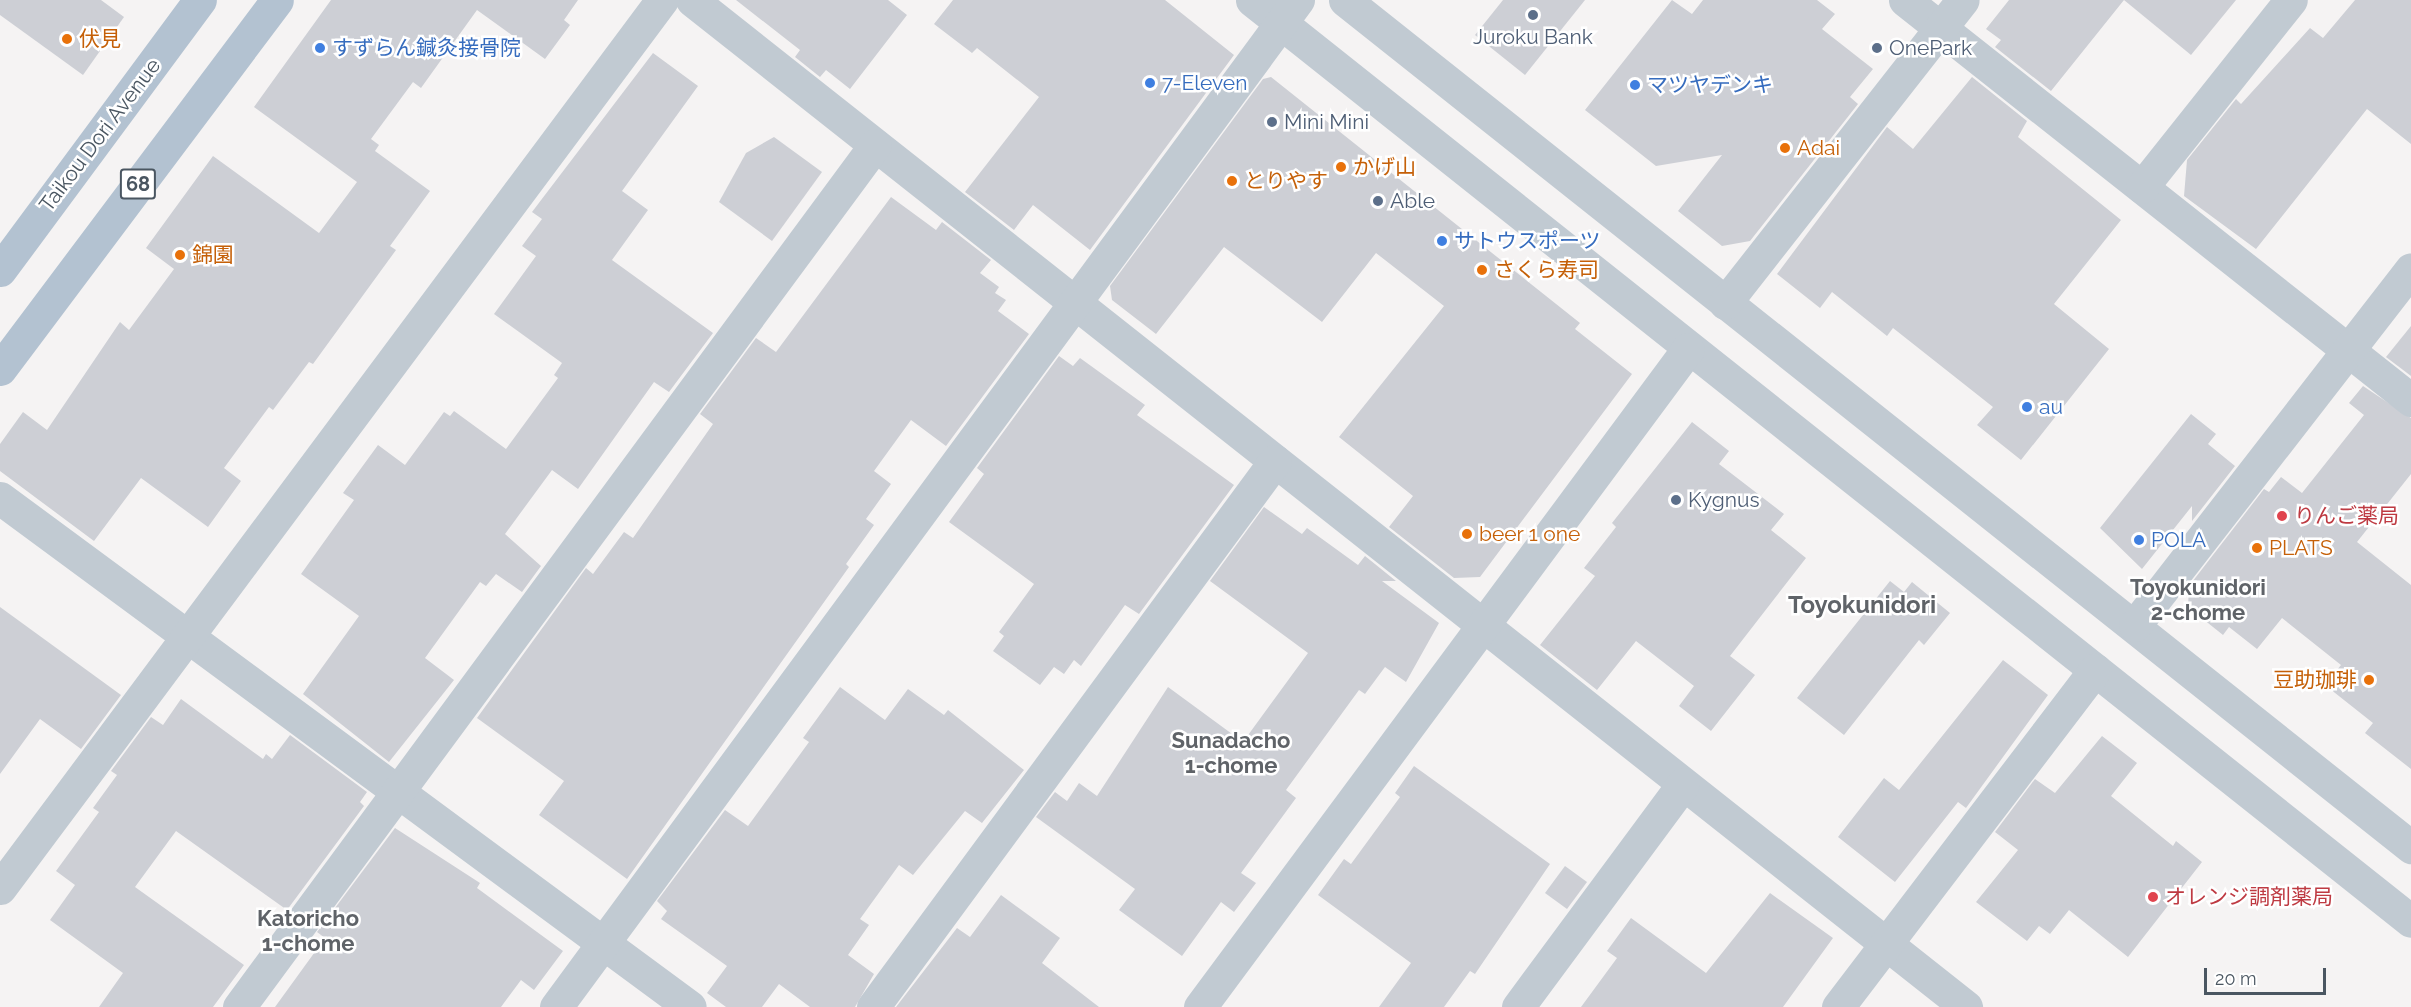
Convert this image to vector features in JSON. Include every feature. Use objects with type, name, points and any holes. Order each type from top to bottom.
[{"type":"main road","name":"Taikou Dori Avenue","points":[[0,270],[200,0]]},
{"type":"main road","name":"68","points":[[0,369],[277,0]]},
{"type":"street","points":[[0,888],[663,0]]},
{"type":"street","points":[[692,0],[1966,1007]]},
{"type":"street","points":[[1252,0],[1290,12],[1688,349],[2411,921]]},
{"type":"street","points":[[1345,0],[1725,303],[2135,625],[2411,847]]},
{"type":"street","points":[[1905,0],[2411,400]]},
{"type":"street","points":[[1725,303],[1963,0]]},
{"type":"street","points":[[2142,187],[2291,0]]},
{"type":"street","points":[[556,1007],[1290,12]]},
{"type":"street","points":[[239,1007],[875,145]]},
{"type":"street","points":[[2135,625],[2411,269]]},
{"type":"street","points":[[1200,1007],[1688,349]]},
{"type":"street","points":[[873,1007],[1275,461]]},
{"type":"street","points":[[0,498],[690,1007]]},
{"type":"street","points":[[1838,1007],[2095,670]]},
{"type":"street","points":[[1518,1007],[1683,784]]},
{"type":"building","points":[[0,0],[101,0],[124,17],[83,75],[0,15]]},
{"type":"building","points":[[331,0],[578,0],[564,20],[570,25],[545,59],[477,10],[421,88],[413,82],[371,139],[379,145],[375,151],[430,191],[390,246],[396,250],[313,364],[309,362],[273,410],[269,407],[224,468],[241,481],[208,527],[141,478],[94,541],[0,471],[0,444],[23,412],[47,430],[120,322],[129,330],[174,269],[146,248],[213,156],[319,233],[357,182],[254,107]]},
{"type":"building","points":[[736,0],[888,0],[907,15],[850,89],[826,70],[820,77],[795,57],[800,50]]},
{"type":"building","points":[[953,0],[1165,0],[1234,55],[1090,250],[1033,205],[1014,230],[965,192],[1039,97],[977,48],[972,53],[934,24]]},
{"type":"building","points":[[1503,0],[1585,0],[1525,75],[1475,35]]},
{"type":"building","points":[[1672,0],[1692,14],[1703,0],[1817,0],[1835,14],[1822,29],[1873,69],[1850,97],[1858,104],[1750,241],[1722,246],[1678,211],[1722,155],[1656,166],[1585,110]]},
{"type":"building","points":[[2009,0],[2124,0],[2051,91],[1995,47],[2001,40],[1986,29]]},
{"type":"building","points":[[2124,0],[2236,0],[2191,55]]},
{"type":"building","points":[[2355,0],[2411,0],[2411,144],[2367,109],[2256,249],[2184,196],[2187,160],[2236,99],[2241,104],[2310,28],[2323,38]]},
{"type":"building","points":[[653,53],[698,86],[622,191],[648,210],[612,260],[713,333],[669,392],[654,382],[578,489],[552,470],[505,534],[541,566],[522,592],[496,574],[486,586],[480,582],[425,658],[454,680],[389,762],[303,694],[359,616],[301,574],[354,500],[343,493],[378,445],[405,465],[444,412],[450,416],[454,411],[506,449],[558,378],[554,375],[562,363],[494,314],[536,256],[522,246],[542,219],[532,212]]},
{"type":"building","points":[[1271,77],[1580,323],[1575,329],[1632,374],[1480,577],[1454,578],[1389,527],[1413,496],[1339,437],[1444,306],[1376,253],[1322,322],[1224,247],[1156,334],[1112,300],[1110,286],[1263,79]]},
{"type":"building","points":[[1972,77],[2027,121],[2018,137],[2121,220],[2054,304],[2109,349],[2021,460],[1977,425],[1993,407],[1893,328],[1887,336],[1832,292],[1820,308],[1777,274],[1887,127],[1913,149]]},
{"type":"building","points":[[774,137],[822,172],[772,241],[719,202],[746,153]]},
{"type":"building","points":[[891,197],[936,230],[942,222],[991,260],[980,273],[999,287],[995,293],[1006,300],[998,311],[1029,334],[946,446],[911,420],[874,471],[891,484],[866,519],[874,525],[846,564],[849,567],[627,879],[539,815],[564,781],[477,718],[586,568],[593,574],[624,532],[633,538],[713,424],[700,414],[756,338],[776,352]]},
{"type":"building","points":[[2411,326],[2411,376],[2386,357]]},
{"type":"building","points":[[1059,356],[1073,366],[1080,358],[1145,405],[1137,415],[1234,485],[1139,614],[1125,605],[1081,666],[1074,660],[1064,674],[1054,667],[1040,685],[993,651],[1004,636],[999,632],[1034,584],[949,522],[984,474],[977,468]]},
{"type":"building","points":[[2363,386],[2411,418],[2411,474],[2357,542],[2411,585],[2411,769],[2365,733],[2373,723],[2325,685],[2341,665],[2282,618],[2257,649],[2229,627],[2223,635],[2188,607],[2189,586],[2264,489],[2269,492],[2281,477],[2302,493],[2364,415],[2349,403]]},
{"type":"building","points":[[2191,414],[2216,434],[2208,444],[2235,466],[2192,521],[2192,506],[2142,569],[2100,528]]},
{"type":"building","points":[[1692,422],[1729,451],[1719,464],[1784,514],[1771,530],[1806,558],[1730,656],[1755,675],[1711,731],[1679,706],[1694,686],[1636,641],[1597,690],[1540,645],[1595,576],[1584,568],[1616,527],[1612,523]]},
{"type":"building","points":[[1264,507],[1302,534],[1307,528],[1358,565],[1365,556],[1396,581],[1382,581],[1439,623],[1406,682],[1385,667],[1365,694],[1359,690],[1286,790],[1296,798],[1241,873],[1256,883],[1234,912],[1221,902],[1182,956],[1119,910],[1135,889],[1036,817],[1055,792],[1067,801],[1079,783],[1097,796],[1168,687],[1243,742],[1308,653],[1210,581]]},
{"type":"building","points":[[1890,581],[1904,592],[1912,582],[1950,613],[1924,645],[1919,640],[1844,735],[1797,698]]},
{"type":"building","points":[[0,607],[121,695],[81,749],[40,719],[0,774]]},
{"type":"building","points":[[2003,660],[2048,695],[1966,808],[1958,802],[1895,882],[1838,837],[1884,778],[1899,790]]},
{"type":"building","points":[[840,687],[885,720],[908,689],[944,715],[948,710],[1024,770],[982,823],[965,811],[913,875],[899,865],[860,919],[869,925],[848,955],[874,974],[855,1007],[810,1007],[779,984],[762,1007],[726,1007],[707,993],[727,966],[661,919],[667,911],[657,901],[725,810],[748,826],[809,742],[803,738]]},
{"type":"building","points":[[181,699],[263,759],[266,754],[272,759],[290,735],[367,792],[360,802],[364,806],[287,910],[176,831],[135,887],[244,965],[213,1007],[99,1007],[123,973],[50,920],[75,885],[56,871],[99,812],[93,808],[117,775],[111,771],[151,717],[163,725]]},
{"type":"building","points":[[2102,736],[2137,763],[2111,796],[2173,846],[2176,841],[2202,862],[2128,957],[2069,910],[2050,934],[2039,926],[2027,941],[1976,902],[2018,850],[1995,832],[2035,779],[2055,793]]},
{"type":"building","points":[[1414,766],[1550,864],[1475,974],[1470,971],[1444,1007],[1379,1007],[1411,963],[1318,895],[1344,859],[1351,864],[1400,797],[1395,793]]},
{"type":"building","points":[[395,828],[480,883],[477,888],[563,951],[534,990],[521,980],[501,1007],[275,1007],[325,938],[317,932]]},
{"type":"building","points":[[1565,866],[1587,882],[1567,909],[1545,893]]},
{"type":"building","points":[[1770,893],[1833,938],[1783,1007],[1581,1007],[1617,958],[1607,951],[1631,918],[1706,973]]},
{"type":"building","points":[[1001,895],[1060,938],[1042,963],[1099,1007],[896,1007],[957,928],[970,937]]},
{"type":"place","name":"Juroku Bank","points":[[1533,15]]},
{"type":"place","name":"伏見","points":[[67,39]]},
{"type":"place","name":"すずらん鍼灸接骨院","points":[[320,48]]},
{"type":"place","name":"OnePark","points":[[1877,48]]},
{"type":"place","name":"7-Eleven","points":[[1150,83]]},
{"type":"place","name":"マツヤデンキ","points":[[1635,85]]},
{"type":"place","name":"Mini Mini","points":[[1272,122]]},
{"type":"place","name":"Adai","points":[[1785,148]]},
{"type":"place","name":"かげ山","points":[[1341,167]]},
{"type":"place","name":"とりやす","points":[[1232,181]]},
{"type":"place","name":"Able","points":[[1378,201]]},
{"type":"place","name":"サトウスポーツ","points":[[1442,241]]},
{"type":"place","name":"錦園","points":[[180,255]]},
{"type":"place","name":"さくら寿司","points":[[1482,270]]},
{"type":"place","name":"au","points":[[2027,407]]},
{"type":"place","name":"Kygnus","points":[[1676,500]]},
{"type":"place","name":"りんご薬局","points":[[2282,516]]},
{"type":"place","name":"beer 1 one","points":[[1467,534]]},
{"type":"place","name":"POLA","points":[[2139,540]]},
{"type":"place","name":"PLATS","points":[[2257,548]]},
{"type":"place","name":"豆助珈琲","points":[[2369,680]]},
{"type":"place","name":"オレンジ調剤薬局","points":[[2153,897]]},
{"type":"district","name":"Toyokunidori 2-chome","points":[[2198,600]]},
{"type":"district","name":"Toyokunidori","points":[[1862,605]]},
{"type":"district","name":"Sunadacho 1-chome","points":[[1231,752]]},
{"type":"district","name":"Katoricho 1-chome","points":[[308,930]]}]
